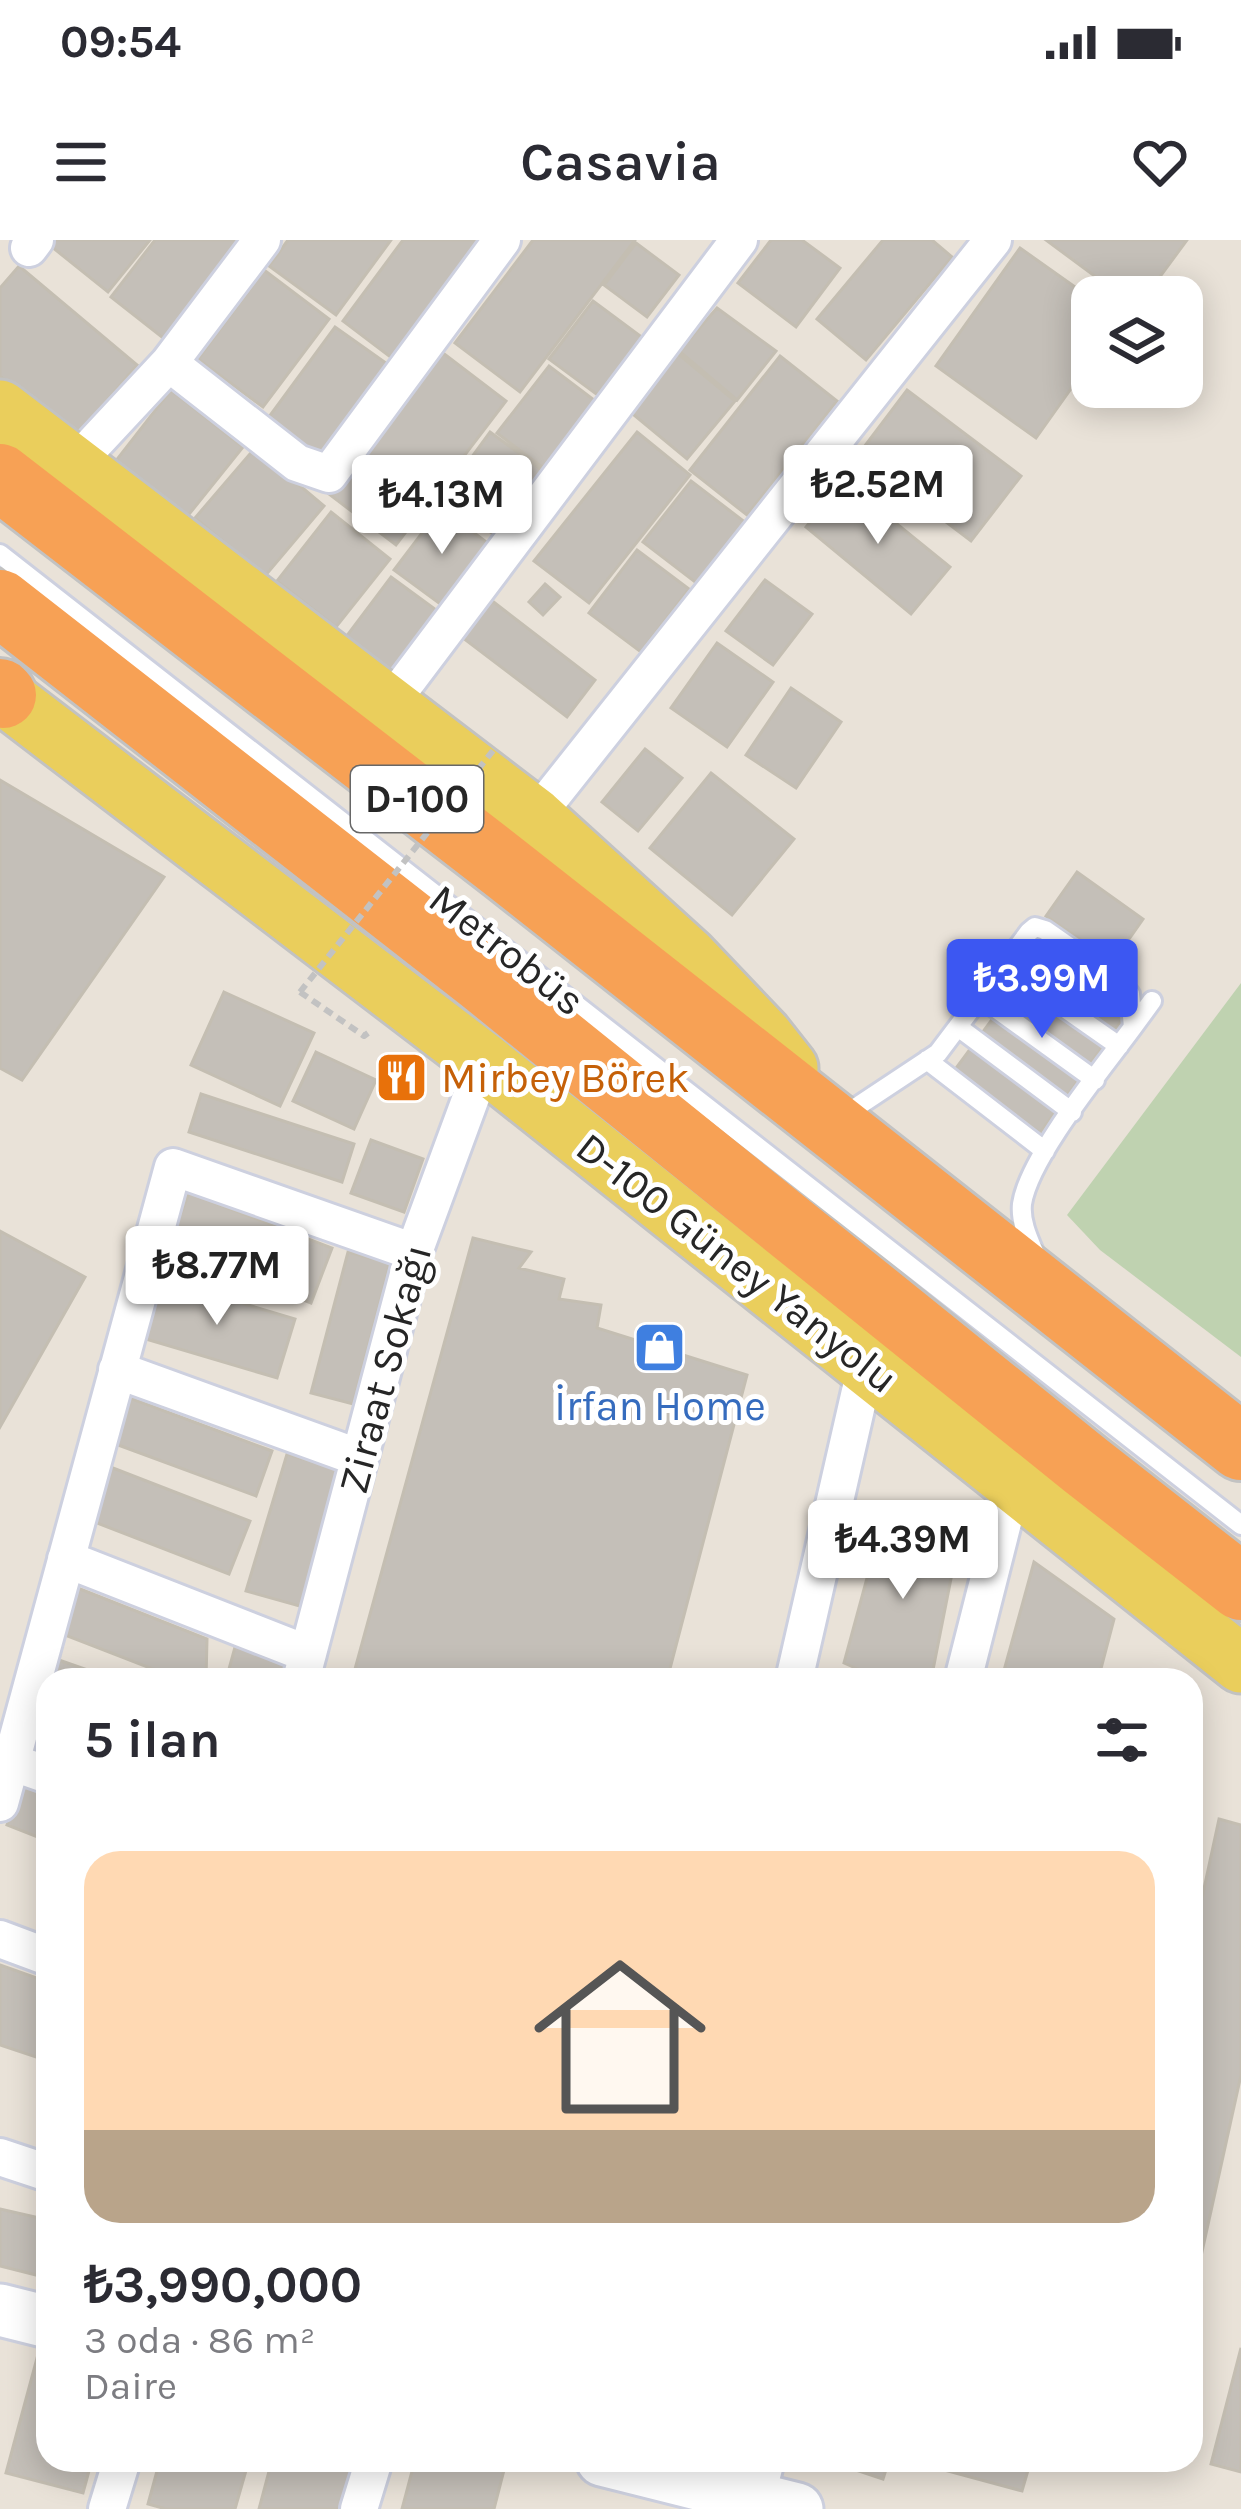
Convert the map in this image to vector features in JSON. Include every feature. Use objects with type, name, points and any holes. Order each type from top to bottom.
[{"type":"highway","name":"D-100","points":[[0,477],[1241,1447]]},
{"type":"highway","name":"D-100","points":[[0,603],[483,980],[1241,1587]]},
{"type":"main road","points":[[0,409],[535,817],[688,956],[763,1035],[832,1124]]},
{"type":"main road","name":"D-100 Güney Yanyolu","points":[[1,695],[484,1062],[1241,1664]]},
{"type":"main road","points":[[0,2310],[36,2319]]},
{"type":"main road","points":[[674,2472],[773,2489]]},
{"type":"street","points":[[74,465],[169,363],[262,240]]},
{"type":"street","points":[[169,363],[297,464],[328,474],[502,240]]},
{"type":"street","points":[[389,705],[740,240]]},
{"type":"street","points":[[535,817],[993,240]]},
{"type":"street","name":"Ziraat Sokağı","points":[[304,1667],[415,1252],[484,1062]]},
{"type":"street","points":[[36,1668],[173,1167],[415,1252]]},
{"type":"street","points":[[797,1668],[866,1365]]},
{"type":"street","points":[[118,1370],[360,1458]]},
{"type":"street","points":[[966,1668],[1012,1483]]},
{"type":"street","points":[[66,1558],[304,1667]]},
{"type":"street","points":[[0,1803],[36,1669]]},
{"type":"street","points":[[11,1762],[36,1771]]},
{"type":"street","points":[[0,1940],[36,1953]]},
{"type":"street","points":[[0,2157],[36,2169]]},
{"type":"street","points":[[107,2509],[118,2472]]},
{"type":"street","points":[[359,2509],[370,2472]]},
{"type":"lane","name":"Metrobüs","points":[[0,554],[1241,1525]]},
{"type":"lane","points":[[832,1124],[938,1053],[1035,927],[1121,983],[1130,994],[1133,1027]]},
{"type":"lane","points":[[1004,965],[1119,1046]]},
{"type":"lane","points":[[980,997],[1095,1080]]},
{"type":"lane","points":[[1058,1301],[1025,1231],[1021,1209],[1029,1180],[1152,1001]]},
{"type":"lane","points":[[958,1027],[1072,1112]]},
{"type":"lane","points":[[927,1060],[1045,1151]]},
{"type":"path","points":[[364,1036],[300,992],[496,748]]},
{"type":"green space","points":[[1241,983],[1241,1357],[1100,1250],[1067,1215]]},
{"type":"building","points":[[49,240],[150,240],[108,292]]},
{"type":"building","points":[[155,240],[254,240],[172,345],[111,297]]},
{"type":"building","points":[[288,240],[391,240],[336,315],[269,266]]},
{"type":"building","points":[[403,240],[489,240],[397,362],[343,321]]},
{"type":"building","points":[[533,240],[635,240],[520,392],[455,343]]},
{"type":"building","points":[[771,240],[802,240],[840,268],[796,327],[738,283]]},
{"type":"building","points":[[883,240],[932,240],[952,257],[866,360],[817,319]]},
{"type":"building","points":[[1046,240],[1187,240],[1160,276],[1095,276]]},
{"type":"building","points":[[636,243],[679,275],[647,317],[604,285]]},
{"type":"building","points":[[1020,248],[1071,284],[1071,389],[1036,438],[936,366]]},
{"type":"building","points":[[19,266],[137,365],[75,439],[0,376],[0,288]]},
{"type":"building","points":[[264,270],[329,319],[263,407],[198,359]]},
{"type":"building","points":[[593,301],[647,341],[603,399],[549,359]]},
{"type":"building","points":[[717,308],[776,351],[737,400],[679,351]]},
{"type":"building","points":[[335,327],[393,368],[323,462],[266,421]]},
{"type":"building","points":[[439,350],[506,401],[396,545],[329,494]]},
{"type":"building","points":[[677,353],[735,401],[687,459],[628,410]]},
{"type":"building","points":[[780,356],[837,401],[747,515],[690,470]]},
{"type":"building","points":[[549,366],[598,403],[546,470],[497,433]]},
{"type":"building","points":[[171,390],[243,447],[186,518],[115,462]]},
{"type":"building","points":[[907,390],[1021,476],[971,541],[858,455]]},
{"type":"building","points":[[490,432],[550,476],[503,541],[442,498]]},
{"type":"building","points":[[637,432],[690,475],[589,603],[534,561]]},
{"type":"building","points":[[255,448],[324,506],[265,576],[195,518]]},
{"type":"building","points":[[691,481],[746,523],[699,585],[643,542]]},
{"type":"building","points":[[844,481],[950,567],[911,614],[806,527]]},
{"type":"building","points":[[441,508],[489,544],[443,606],[394,570]]},
{"type":"building","points":[[331,512],[390,559],[336,627],[277,581]]},
{"type":"building","points":[[637,550],[689,589],[641,652],[589,613]]},
{"type":"building","points":[[391,577],[443,615],[398,675],[346,637]]},
{"type":"building","points":[[765,580],[812,614],[773,665],[726,631]]},
{"type":"building","points":[[545,584],[560,597],[543,615],[529,602]]},
{"type":"building","points":[[491,600],[595,680],[567,717],[463,638]]},
{"type":"building","points":[[717,643],[773,682],[727,747],[671,708]]},
{"type":"building","points":[[791,688],[841,722],[796,788],[746,755]]},
{"type":"building","points":[[645,749],[682,778],[638,831],[602,802]]},
{"type":"building","points":[[711,773],[794,839],[732,915],[650,848]]},
{"type":"building","points":[[0,780],[164,877],[22,1080],[0,1068]]},
{"type":"building","points":[[1077,872],[1143,919],[1113,962],[1046,916]]},
{"type":"building","points":[[1044,949],[1129,1010],[1040,1133],[954,1071]]},
{"type":"building","points":[[224,992],[314,1033],[280,1106],[191,1065]]},
{"type":"building","points":[[316,1052],[376,1080],[354,1129],[293,1101]]},
{"type":"building","points":[[201,1094],[354,1144],[342,1182],[189,1132]]},
{"type":"building","points":[[371,1140],[423,1159],[404,1212],[351,1193]]},
{"type":"building","points":[[189,1193],[332,1248],[311,1303],[168,1247]]},
{"type":"building","points":[[0,1231],[85,1277],[0,1427]]},
{"type":"building","points":[[473,1238],[531,1252],[519,1268],[564,1279],[559,1299],[601,1305],[597,1328],[747,1375],[670,1668],[355,1668]]},
{"type":"building","points":[[348,1252],[390,1263],[353,1404],[311,1393]]},
{"type":"building","points":[[157,1278],[295,1319],[277,1378],[139,1337]]},
{"type":"building","points":[[119,1394],[272,1451],[256,1496],[102,1439]]},
{"type":"building","points":[[287,1454],[344,1471],[303,1607],[246,1591]]},
{"type":"building","points":[[100,1463],[250,1521],[229,1574],[79,1516]]},
{"type":"building","points":[[886,1508],[958,1543],[933,1668],[855,1668],[844,1663]]},
{"type":"building","points":[[1034,1562],[1114,1619],[1101,1668],[1005,1668]]},
{"type":"building","points":[[75,1587],[207,1639],[206,1668],[150,1668],[57,1632]]},
{"type":"building","points":[[235,1647],[285,1661],[283,1668],[229,1668]]},
{"type":"building","points":[[56,1659],[82,1668],[53,1668]]},
{"type":"building","points":[[26,1777],[36,1781],[36,1836],[7,1825]]},
{"type":"building","points":[[1219,1819],[1241,1825],[1241,2075],[1203,2247],[1203,1893]]},
{"type":"building","points":[[0,1965],[36,1978],[36,2057],[0,2045]]},
{"type":"building","points":[[0,2209],[36,2217],[36,2275],[0,2266]]},
{"type":"building","points":[[1241,2348],[1241,2472],[1211,2464]]},
{"type":"building","points":[[36,2362],[36,2472],[89,2472],[83,2493],[6,2473]]},
{"type":"building","points":[[157,2472],[246,2472],[235,2509],[166,2509],[148,2504]]},
{"type":"building","points":[[269,2472],[351,2472],[340,2509],[259,2509]]},
{"type":"building","points":[[412,2472],[503,2472],[494,2509],[402,2509]]},
{"type":"building","points":[[951,2472],[1028,2472],[1022,2491]]},
{"type":"place","name":"Mirbey Börek","points":[[402,1078]]},
{"type":"place","name":"İrfan Home","points":[[660,1347]]}]
